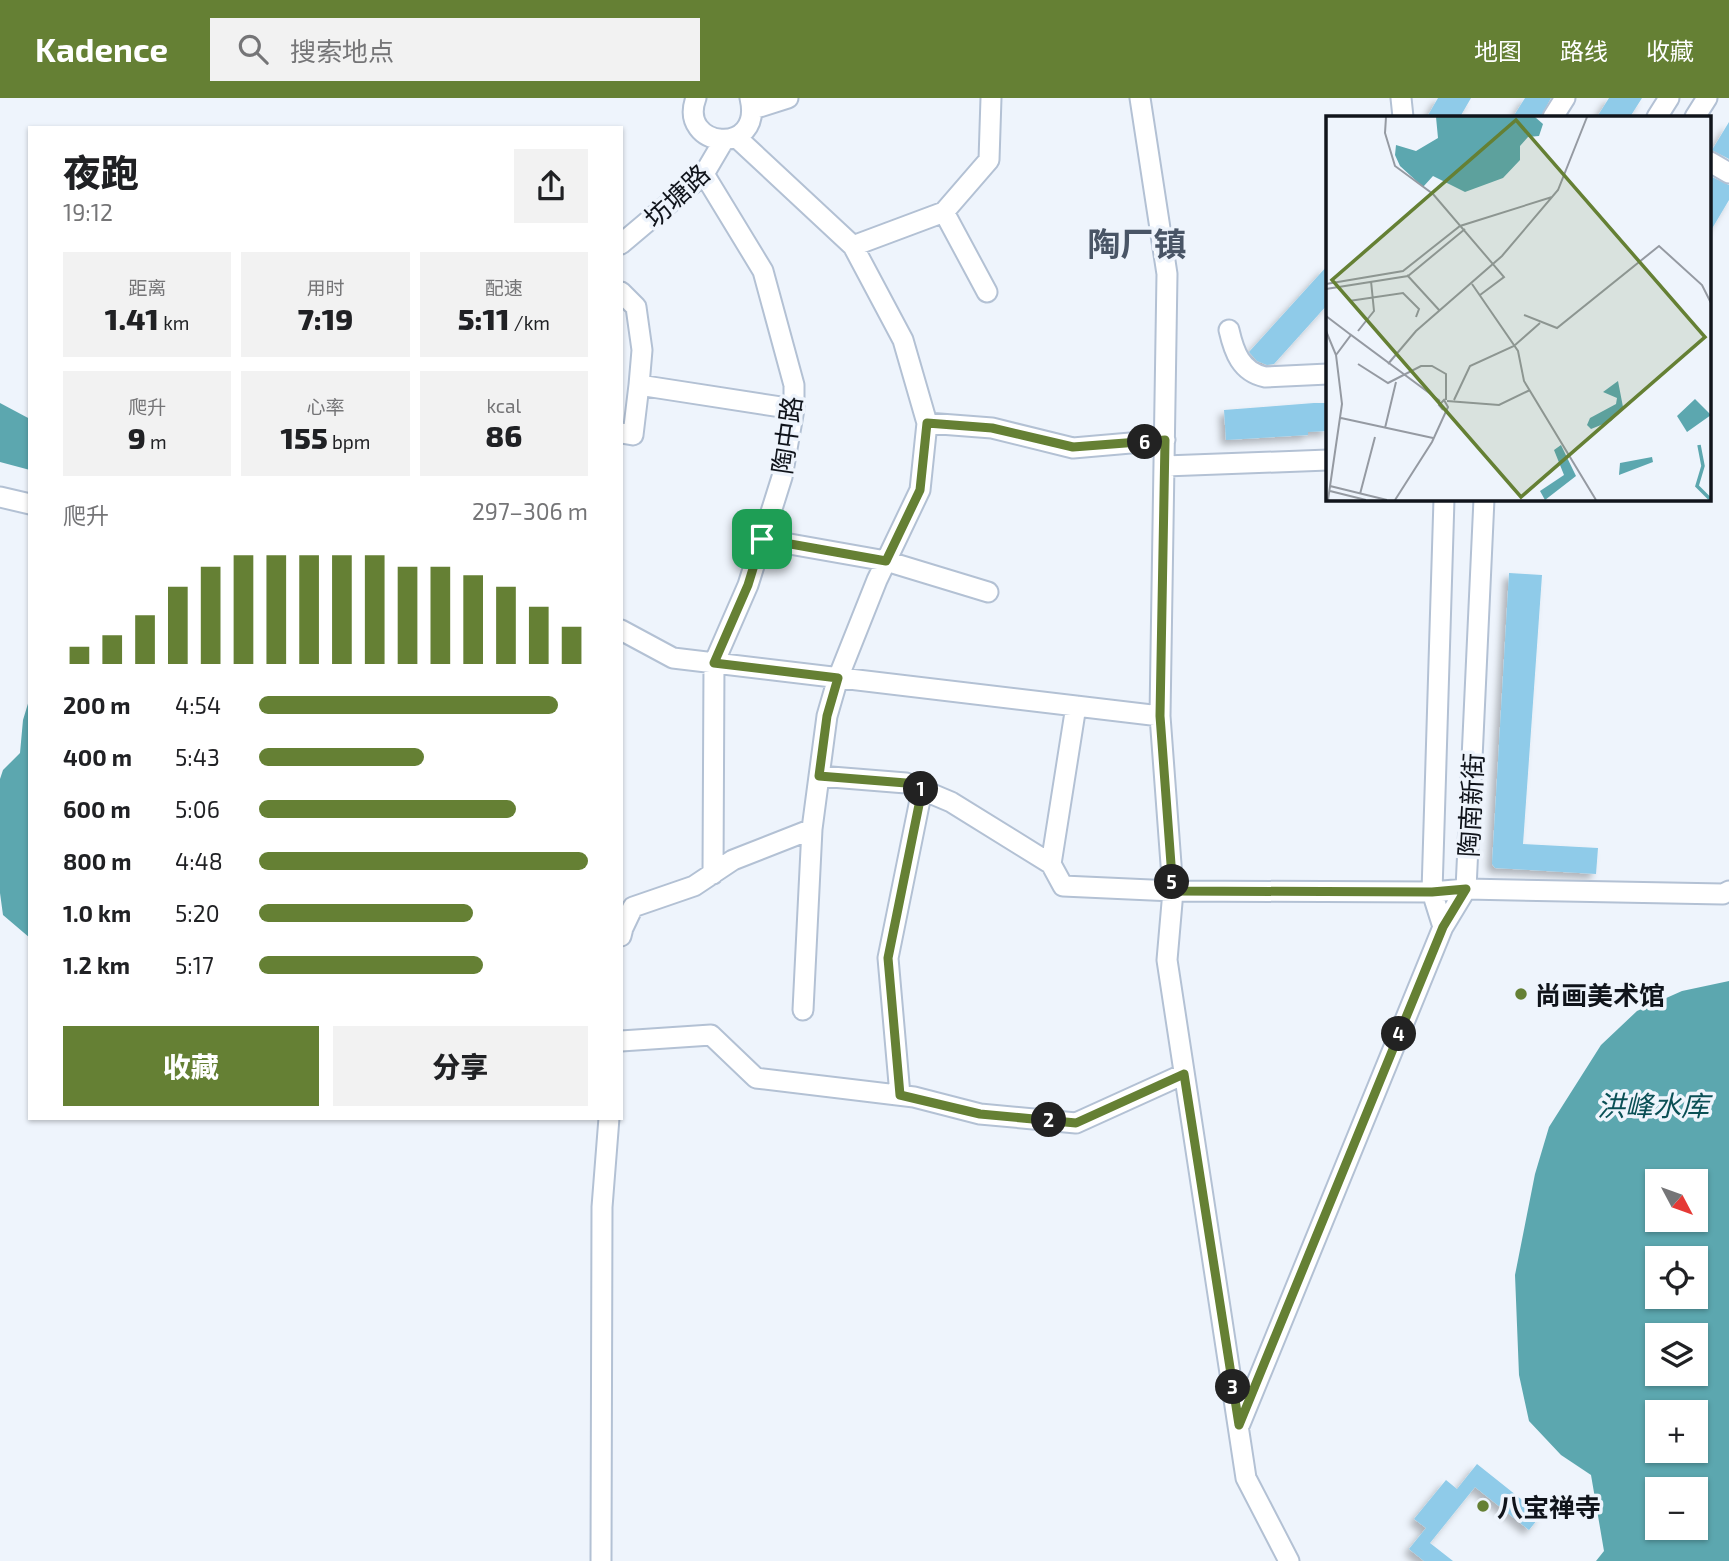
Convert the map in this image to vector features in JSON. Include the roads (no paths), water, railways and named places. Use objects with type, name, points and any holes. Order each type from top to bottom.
[{"type":"street","points":[[696,98],[693,112],[696,124],[703,133],[713,139],[730,139],[853,246],[903,340],[927,423],[920,490],[886,561],[838,678],[827,716],[812,830],[803,1010]]},
{"type":"street","points":[[752,104],[788,98]]},
{"type":"street","points":[[853,246],[944,212],[989,160],[991,98]]},
{"type":"street","points":[[1140,98],[1167,274],[1160,716],[1173,891],[1167,960],[1246,1478],[1289,1561]]},
{"type":"street","points":[[1401,98],[1403,116]]},
{"type":"street","points":[[1554,116],[1565,98]]},
{"type":"street","points":[[1658,116],[1669,98]]},
{"type":"street","points":[[1696,116],[1707,98]]},
{"type":"street","name":"坊塘路","points":[[623,242],[704,174],[730,139],[745,131],[751,121],[752,104]]},
{"type":"street","points":[[1712,163],[1729,173]]},
{"type":"street","name":"陶中路","points":[[704,174],[763,271],[794,385],[794,409],[782,477],[748,585],[714,663],[713,873]]},
{"type":"street","points":[[944,212],[986,292]]},
{"type":"street","points":[[623,294],[636,307],[642,350],[633,435],[623,433]]},
{"type":"street","points":[[1229,330],[1233,350],[1238,359],[1257,375],[1265,377],[1326,374]]},
{"type":"street","points":[[639,385],[794,409]]},
{"type":"street","points":[[927,423],[992,428],[1073,447],[1165,440]]},
{"type":"street","points":[[1165,466],[1326,460]]},
{"type":"street","points":[[0,497],[28,504]]},
{"type":"street","name":"陶南新街","points":[[1443,927],[1432,892],[1444,500]]},
{"type":"street","name":"陶南新街","points":[[1443,927],[1466,889],[1484,500]]},
{"type":"street","points":[[762,539],[886,561],[988,592]]},
{"type":"street","points":[[623,631],[673,658],[1160,716]]},
{"type":"street","points":[[1051,864],[1076,706]]},
{"type":"street","points":[[819,776],[906,783],[951,802],[1051,864],[1063,886],[1173,891],[1432,892],[1466,889],[1723,894],[1729,891]]},
{"type":"street","points":[[900,1095],[888,958],[922,790]]},
{"type":"street","points":[[623,931],[633,907],[694,886],[733,860],[812,830]]},
{"type":"street","points":[[1239,1425],[1443,927]]},
{"type":"street","points":[[623,1041],[711,1035],[756,1079],[900,1095],[980,1114],[1076,1123],[1184,1074]]},
{"type":"street","points":[[601,1561],[602,1207],[609,1120]]},
{"type":"water","points":[[0,403],[28,418],[28,469],[0,462]]},
{"type":"water","points":[[28,704],[28,936],[3,915],[0,893],[0,779],[3,770],[20,753],[23,720]]},
{"type":"water","name":"洪峰水库","points":[[1729,981],[1729,1561],[1596,1561],[1604,1551],[1591,1475],[1561,1455],[1529,1421],[1519,1375],[1515,1275],[1535,1174],[1549,1127],[1601,1045],[1637,1011],[1682,991]]},
{"type":"place","name":"尚画美术馆","points":[[1521,994]]},
{"type":"place","name":"八宝禅寺","points":[[1483,1506]]},
{"type":"district","name":"陶厂镇","points":[[1137,243]]}]
